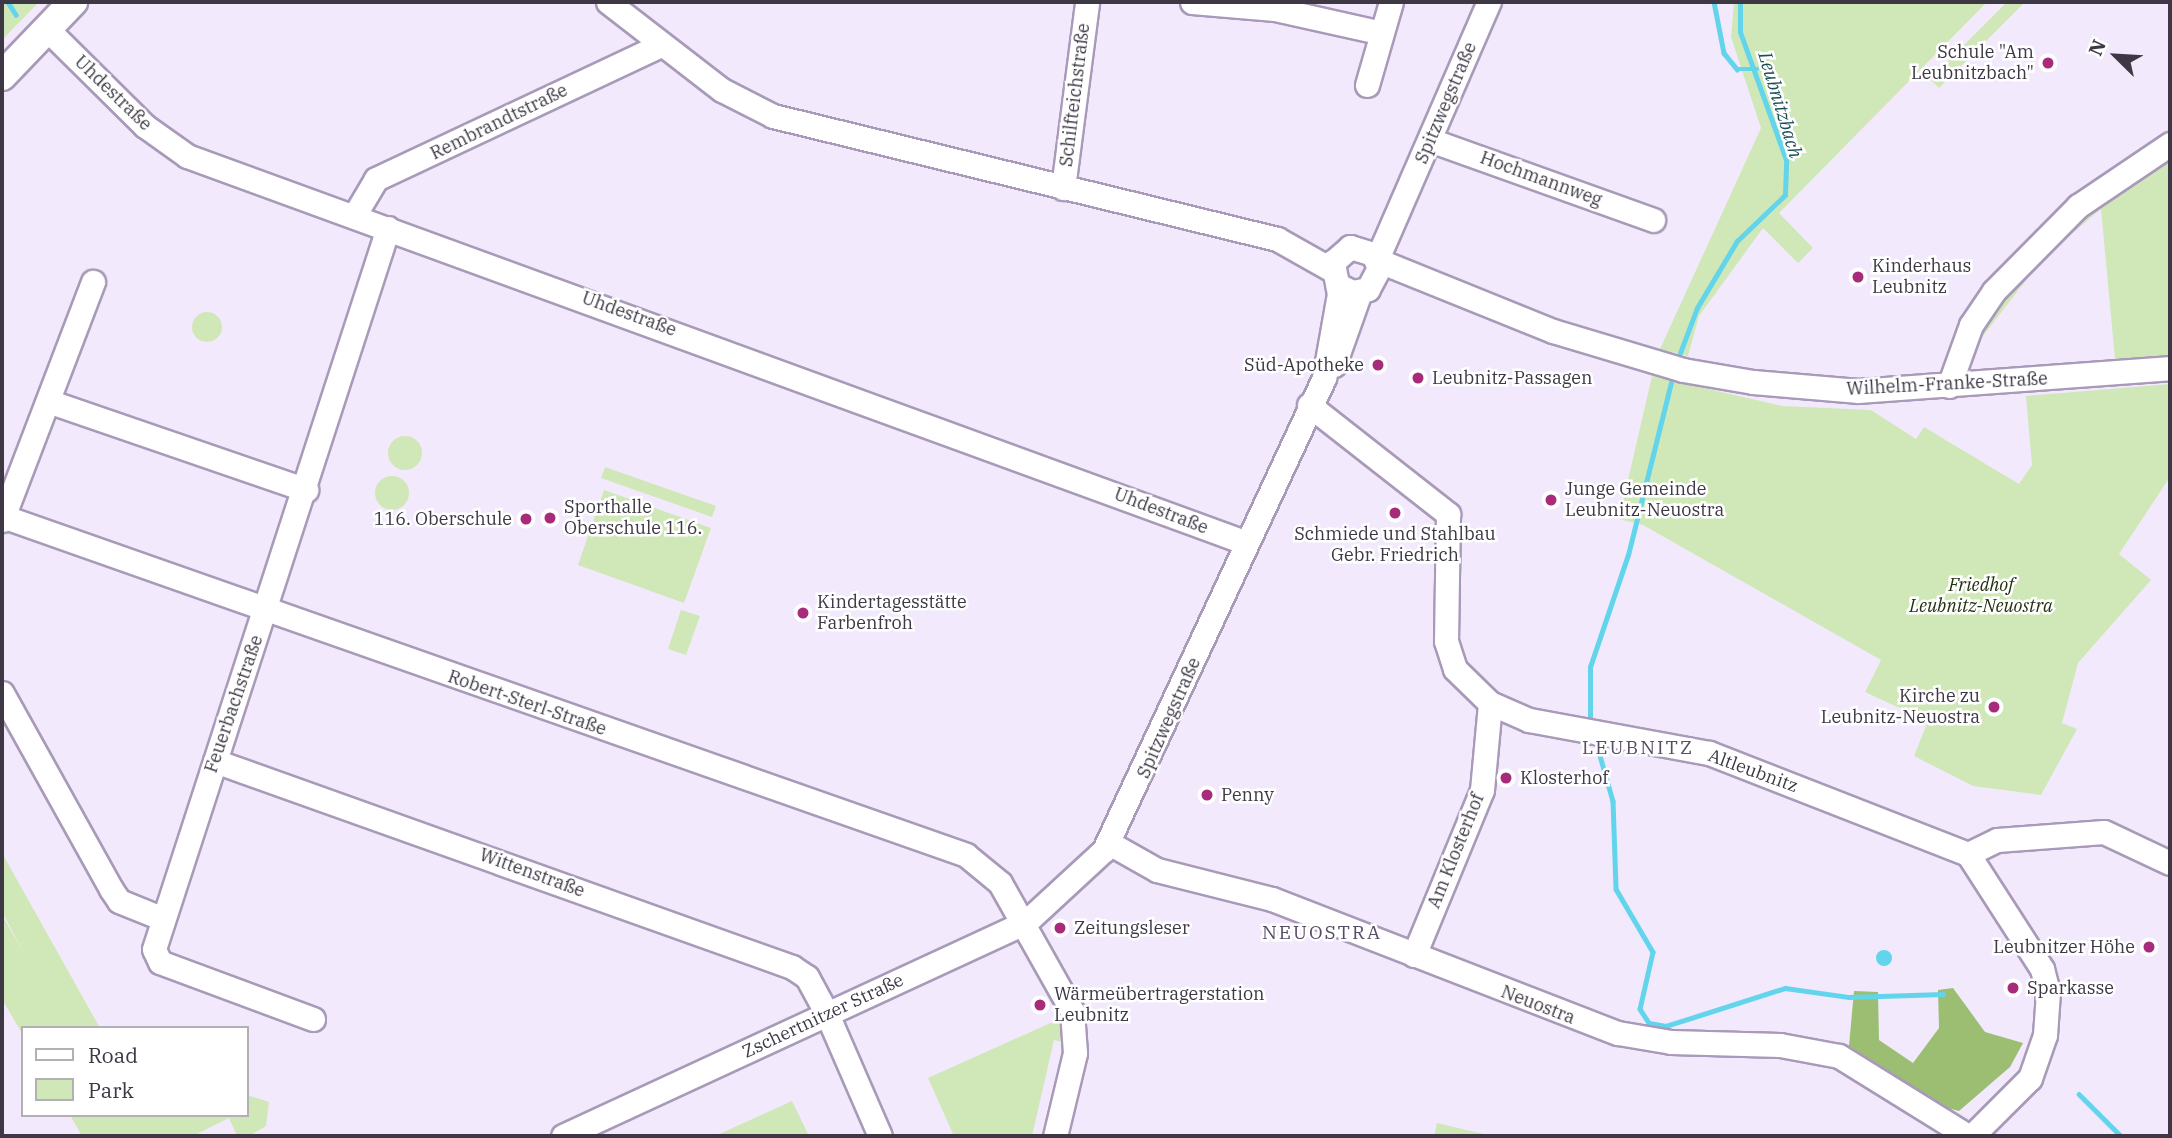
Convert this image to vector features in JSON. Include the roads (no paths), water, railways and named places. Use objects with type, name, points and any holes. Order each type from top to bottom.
[{"type":"main road","points":[[2,76],[73,2]]},
{"type":"street","name":"Wilhelm-Franke-Straße","points":[[608,2],[659,46],[722,90],[773,116],[1277,239],[1683,370],[1831,389],[1949,386],[2170,368]]},
{"type":"street","name":"Schilfteichstraße","points":[[1063,188],[1087,2]]},
{"type":"street","points":[[1192,2],[1275,9],[1378,32]]},
{"type":"street","points":[[1367,85],[1378,32],[1391,2]]},
{"type":"street","name":"Spitzwegstraße","points":[[1354,262],[1402,203],[1489,2]]},
{"type":"street","name":"Uhdestraße","points":[[47,29],[177,150],[1247,543]]},
{"type":"street","name":"Rembrandtstraße","points":[[354,216],[376,179],[659,46]]},
{"type":"street","name":"Hochmannweg","points":[[1430,140],[1653,220]]},
{"type":"street","points":[[1949,386],[1971,325],[1994,291],[2085,200],[2170,144]]},
{"type":"street","name":"Feuerbachstraße","points":[[313,1019],[160,962],[154,949],[161,918],[306,490],[388,228]]},
{"type":"street","name":"Wilhelm-Franke-Straße","points":[[1354,262],[1367,288],[1443,292]]},
{"type":"street","points":[[1324,378],[1347,341],[1367,288],[1354,262]]},
{"type":"street","points":[[1324,378],[1354,262]]},
{"type":"street","name":"Robert-Sterl-Straße","points":[[93,282],[51,402],[2,518],[265,613],[966,855],[1000,883],[1026,922]]},
{"type":"street","name":"Spitzwegstraße","points":[[1074,882],[1109,843],[1309,405],[1324,378]]},
{"type":"street","points":[[51,402],[306,490]]},
{"type":"street","name":"Altleubnitz","points":[[1309,405],[1448,514],[1446,641],[1455,669],[1490,703],[1529,720],[1709,752],[1968,854]]},
{"type":"street","points":[[2,693],[119,901],[161,918]]},
{"type":"street","name":"Am Klosterhof","points":[[1414,955],[1482,790],[1490,703]]},
{"type":"street","name":"Wittenstraße","points":[[215,761],[792,967],[807,977],[827,1014],[880,1136]]},
{"type":"street","points":[[1962,1136],[2030,1079],[2045,1035],[2048,992],[2042,969],[1968,854],[1997,840],[2104,832],[2170,863]]},
{"type":"street","name":"Neuostra","points":[[1109,843],[1157,870],[1223,882],[1618,1033],[1839,1056],[1962,1136]]},
{"type":"street","name":"Zschertnitzer Straße","points":[[563,1136],[1026,922],[1074,882]]},
{"type":"street","points":[[1026,922],[1066,996],[1075,1027],[1055,1136]]},
{"type":"water","points":[[1884,950],[1892,958],[1884,966],[1876,958]]},
{"type":"waterway","points":[[8,2],[16,15]]},
{"type":"waterway","points":[[1714,2],[1724,53],[1737,69],[1757,69]]},
{"type":"waterway","name":"Leubnitzbach","points":[[1680,353],[1697,308],[1737,241],[1785,195],[1786,160],[1740,32],[1740,2]]},
{"type":"waterway","name":"Leubnitzbach","points":[[1590,717],[1590,667],[1628,555],[1671,383]]},
{"type":"waterway","name":"Leubnitzbach","points":[[1599,752],[1613,801],[1616,889],[1653,952],[1640,1009],[1649,1023],[1666,1026],[1785,988],[1849,997],[1943,994]]},
{"type":"waterway","name":"Leubnitzbach","points":[[2079,1094],[2121,1136]]},
{"type":"place","name":"Schule \"Am Leubnitzbach\"","points":[[2048,63]]},
{"type":"place","name":"Kinderhaus Leubnitz","points":[[1858,277]]},
{"type":"place","name":"Süd-Apotheke","points":[[1378,365]]},
{"type":"place","name":"Leubnitz-Passagen","points":[[1418,378]]},
{"type":"place","name":"Junge Gemeinde Leubnitz-Neuostra","points":[[1551,500]]},
{"type":"place","name":"Schmiede und Stahlbau Gebr. Friedrich","points":[[1395,513]]},
{"type":"place","name":"Sporthalle Oberschule 116.","points":[[550,518]]},
{"type":"place","name":"116. Oberschule","points":[[526,519]]},
{"type":"place","name":"Kindertagesstätte Farbenfroh","points":[[803,613]]},
{"type":"place","name":"Kirche zu Leubnitz-Neuostra","points":[[1994,707]]},
{"type":"place","name":"Klosterhof","points":[[1506,778]]},
{"type":"place","name":"Penny","points":[[1207,795]]},
{"type":"place","name":"Zeitungsleser","points":[[1060,928]]},
{"type":"place","name":"Leubnitzer Höhe","points":[[2149,947]]},
{"type":"place","name":"Sparkasse","points":[[2013,988]]},
{"type":"place","name":"Wärmeübertragerstation Leubnitz","points":[[1040,1005]]},
{"type":"district","name":"LEUBNITZ","points":[[1638,748]]},
{"type":"district","name":"NEUOSTRA","points":[[1322,933]]},
{"type":"park label","name":"Friedhof Leubnitz-Neuostra","points":[[1981,596]]}]
